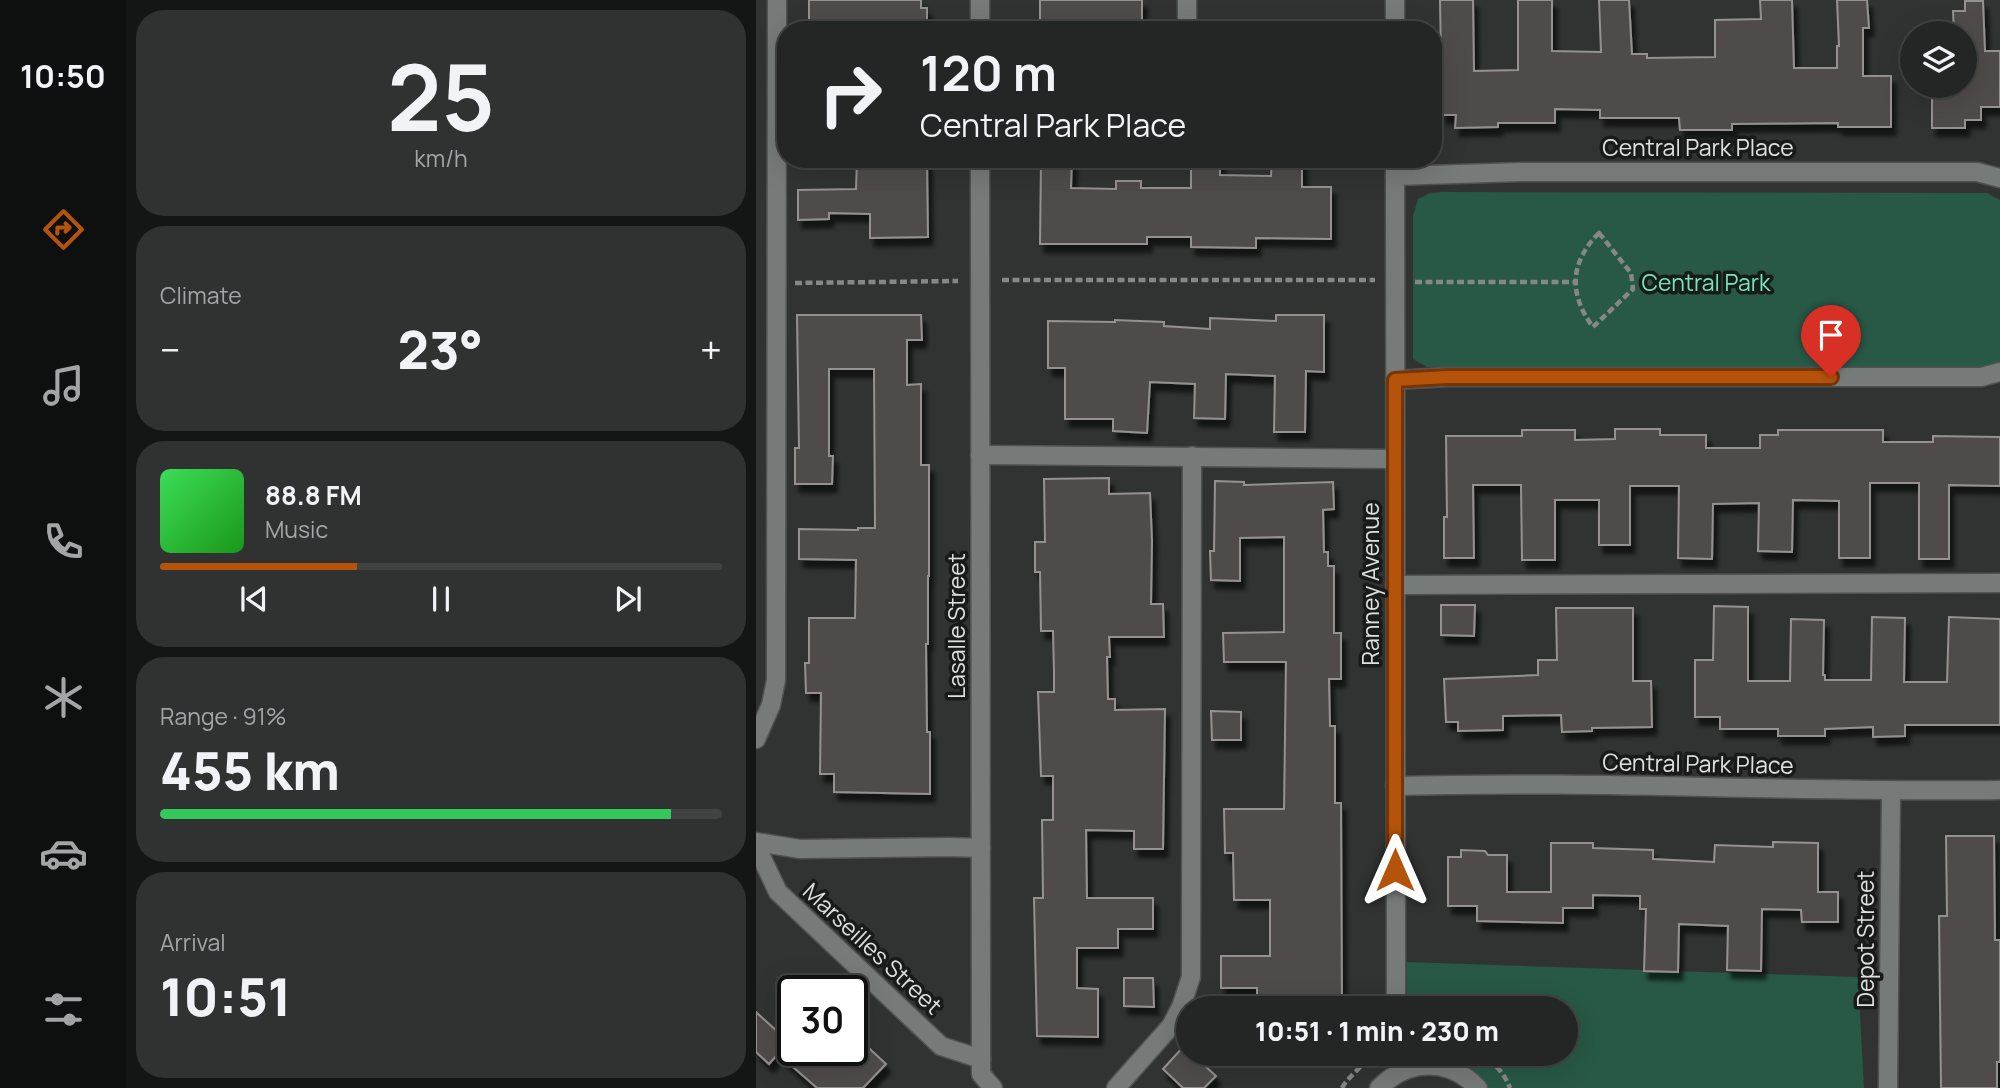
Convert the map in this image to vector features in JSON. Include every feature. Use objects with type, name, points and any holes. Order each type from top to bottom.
[{"type":"street","points":[[756,739],[771,705],[776,680],[777,0]]},
{"type":"street","points":[[980,0],[980,21]]},
{"type":"street","points":[[1186,0],[1186,21]]},
{"type":"street","points":[[1395,0],[1395,21]]},
{"type":"street","name":"Lasalle Street","points":[[980,168],[981,1074],[993,1088]]},
{"type":"street","name":"Ranney Avenue","points":[[1395,168],[1396,996]]},
{"type":"street","name":"Central Park Place","points":[[1420,168],[1521,172],[1954,172],[1978,173],[2000,178]]},
{"type":"street","points":[[1395,380],[1447,377],[1982,377],[2000,372]]},
{"type":"street","points":[[980,455],[1395,459]]},
{"type":"street","points":[[1116,1088],[1171,1026],[1191,977],[1192,456]]},
{"type":"street","points":[[1395,585],[2000,583]]},
{"type":"street","name":"Central Park Place","points":[[1395,786],[1470,784],[1891,791],[2000,790]]},
{"type":"street","name":"Depot Street","points":[[1888,1088],[1891,791]]},
{"type":"street","points":[[756,844],[800,849],[981,848]]},
{"type":"street","name":"Marseilles Street","points":[[756,844],[778,892],[941,1045],[981,1059]]},
{"type":"street","points":[[1380,1088],[1402,1066]]},
{"type":"street","points":[[1438,1066],[1457,1071],[1478,1088]]},
{"type":"path","points":[[1599,233],[1632,273],[1633,289],[1593,327],[1576,296],[1575,282],[1588,243],[1599,233]]},
{"type":"path","points":[[776,284],[980,280],[1575,282]]},
{"type":"path","points":[[1342,1088],[1346,1080],[1361,1066]]},
{"type":"path","points":[[1496,1066],[1510,1088]]},
{"type":"green space","name":"Central Park","points":[[1430,193],[1987,193],[2000,200],[2000,364],[1982,371],[1427,367],[1413,359],[1413,216],[1418,199]]},
{"type":"green space","points":[[1407,962],[1858,977],[1864,1088],[1487,1088],[1468,1066],[1578,1066],[1578,996],[1407,996]]},
{"type":"building","points":[[809,0],[921,0],[921,8],[927,8],[927,21],[809,20]]},
{"type":"building","points":[[1040,0],[1142,0],[1142,21],[1040,21]]},
{"type":"building","points":[[1440,0],[1473,0],[1474,71],[1518,70],[1518,0],[1552,0],[1552,51],[1601,52],[1599,0],[1629,0],[1632,54],[1647,54],[1647,58],[1715,57],[1715,20],[1761,19],[1760,0],[1792,0],[1794,68],[1837,68],[1837,0],[1867,0],[1869,28],[1863,28],[1863,76],[1891,76],[1891,127],[1838,127],[1838,123],[1732,124],[1732,130],[1680,130],[1679,118],[1600,118],[1600,110],[1555,109],[1555,123],[1498,123],[1498,127],[1455,128],[1456,115],[1442,115]]},
{"type":"building","points":[[1965,1],[1983,1],[1985,51],[2000,51],[2000,107],[1981,107],[1981,120],[1965,120],[1965,128],[1932,128],[1932,98],[1977,98],[1977,21],[1953,21],[1953,11],[1965,11]]},
{"type":"building","points":[[857,168],[927,168],[928,237],[870,238],[870,214],[829,213],[829,219],[798,220],[798,190],[856,189]]},
{"type":"building","points":[[1041,168],[1072,168],[1071,188],[1116,189],[1116,181],[1141,181],[1141,188],[1191,188],[1191,168],[1220,168],[1220,175],[1271,176],[1271,168],[1302,168],[1302,187],[1331,187],[1331,239],[1256,238],[1256,248],[1191,247],[1191,237],[1147,237],[1147,244],[1040,244]]},
{"type":"building","points":[[797,315],[921,315],[922,340],[907,340],[907,385],[921,384],[921,465],[929,465],[926,644],[930,794],[834,792],[834,774],[820,774],[821,693],[806,693],[805,663],[809,663],[809,618],[855,618],[856,560],[799,559],[799,529],[875,528],[874,369],[829,369],[829,456],[833,456],[832,484],[795,484],[795,448],[799,448]]},
{"type":"building","points":[[1276,315],[1324,315],[1324,372],[1306,371],[1305,432],[1274,432],[1275,376],[1226,374],[1225,419],[1194,418],[1195,384],[1150,382],[1147,433],[1113,431],[1113,419],[1065,419],[1065,368],[1048,368],[1048,321],[1164,322],[1164,326],[1210,329],[1210,318],[1276,321]]},
{"type":"building","points":[[1615,429],[1660,429],[1660,435],[1706,435],[1706,448],[1760,448],[1760,435],[1778,435],[1778,430],[1883,430],[1883,442],[1933,442],[1933,436],[2000,437],[2000,486],[1949,485],[1949,559],[1919,559],[1919,483],[1870,483],[1870,558],[1839,558],[1839,501],[1793,500],[1792,552],[1758,551],[1759,503],[1713,504],[1712,559],[1678,558],[1679,486],[1630,486],[1630,545],[1599,545],[1599,500],[1555,500],[1555,560],[1522,560],[1521,485],[1473,485],[1474,558],[1444,558],[1444,517],[1447,517],[1446,436],[1522,436],[1522,430],[1575,430],[1575,440],[1615,439]]},
{"type":"building","points":[[1109,478],[1109,494],[1150,493],[1151,604],[1163,604],[1164,637],[1109,637],[1108,699],[1115,699],[1115,710],[1165,709],[1163,849],[1134,849],[1134,831],[1086,830],[1087,898],[1153,898],[1153,929],[1118,929],[1118,948],[1077,948],[1077,988],[1098,989],[1098,1037],[1037,1036],[1034,898],[1043,898],[1042,820],[1053,820],[1053,776],[1041,776],[1038,692],[1054,692],[1054,673],[1053,631],[1041,631],[1040,572],[1035,572],[1035,542],[1045,542],[1044,479]]},
{"type":"building","points":[[1215,481],[1244,482],[1244,485],[1333,482],[1334,509],[1323,510],[1324,552],[1328,552],[1328,566],[1334,566],[1334,633],[1341,633],[1341,679],[1329,679],[1330,726],[1335,726],[1335,803],[1341,803],[1342,996],[1257,996],[1257,988],[1221,988],[1221,956],[1270,956],[1270,900],[1234,900],[1233,853],[1225,853],[1224,809],[1284,809],[1286,662],[1224,662],[1223,633],[1284,632],[1284,537],[1240,538],[1240,581],[1211,580],[1210,551],[1214,551]]},
{"type":"building","points":[[1441,605],[1475,605],[1474,636],[1441,635]]},
{"type":"building","points":[[1714,606],[1748,607],[1748,681],[1790,681],[1791,619],[1824,620],[1825,680],[1871,680],[1872,617],[1905,618],[1904,682],[1947,682],[1949,617],[2000,619],[2000,725],[1905,725],[1905,736],[1873,737],[1873,727],[1825,729],[1825,736],[1778,736],[1778,729],[1720,729],[1720,717],[1695,717],[1695,660],[1713,660]]},
{"type":"building","points":[[1556,608],[1633,608],[1633,681],[1651,681],[1652,727],[1592,728],[1592,731],[1562,732],[1561,715],[1503,716],[1503,730],[1458,731],[1458,722],[1446,722],[1444,679],[1538,675],[1538,660],[1557,660]]},
{"type":"building","points":[[1211,711],[1241,712],[1241,740],[1212,740]]},
{"type":"building","points":[[1946,836],[1994,836],[1995,940],[2000,940],[2000,1062],[1997,1062],[1997,1088],[1941,1088],[1939,916],[1947,916]]},
{"type":"building","points":[[1773,842],[1818,843],[1818,892],[1838,892],[1838,922],[1802,922],[1801,910],[1762,909],[1761,971],[1727,970],[1728,926],[1679,924],[1678,972],[1644,971],[1646,909],[1640,909],[1640,896],[1593,895],[1593,908],[1563,908],[1563,923],[1477,921],[1477,906],[1448,906],[1448,857],[1461,857],[1461,850],[1507,855],[1507,892],[1551,892],[1551,843],[1593,843],[1593,848],[1653,850],[1653,859],[1714,862],[1715,845],[1773,847]]},
{"type":"building","points":[[1124,978],[1153,978],[1154,1007],[1124,1006]]},
{"type":"building","points":[[756,1012],[777,1031],[777,1055],[769,1064],[756,1052]]},
{"type":"building","points":[[868,1047],[886,1064],[863,1088],[817,1088],[792,1066],[868,1066]]},
{"type":"building","points":[[1176,1055],[1176,1066],[1205,1066],[1216,1076],[1204,1088],[1183,1088],[1163,1069]]},
{"type":"route","points":[[1395,870],[1395,380],[1447,377],[1831,377]]}]
